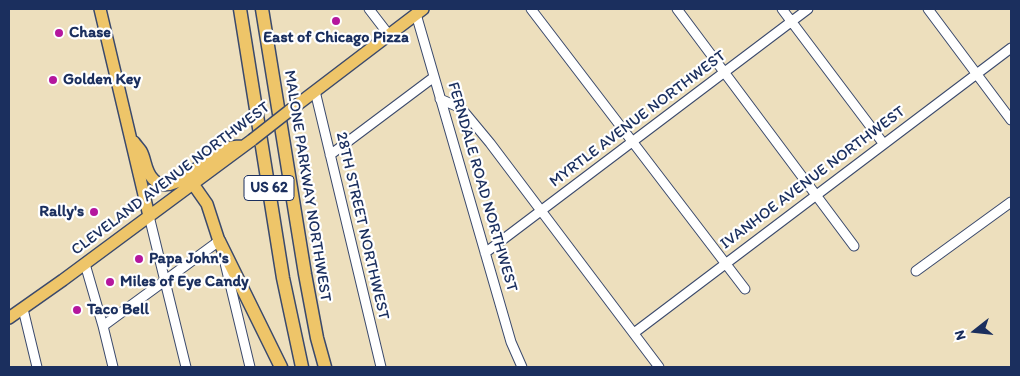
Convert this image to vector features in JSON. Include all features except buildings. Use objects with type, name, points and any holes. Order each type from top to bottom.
[{"type":"highway","name":"US 62","points":[[240,9],[283,278],[302,367]]},
{"type":"highway","name":"MALONE PARKWAY NORTHWEST","points":[[262,9],[310,302],[324,367]]},
{"type":"highway","points":[[219,241],[281,367]]},
{"type":"main road","points":[[100,9],[149,216]]},
{"type":"main road","name":"CLEVELAND AVENUE NORTHWEST","points":[[9,318],[248,143],[419,11]]},
{"type":"main road","points":[[130,137],[141,152],[151,178],[159,184],[168,186],[178,182],[224,148],[248,143]]},
{"type":"main road","points":[[193,184],[207,204],[219,241]]},
{"type":"street","points":[[369,9],[388,35]]},
{"type":"street","points":[[531,9],[745,289]]},
{"type":"street","points":[[677,9],[854,246]]},
{"type":"street","points":[[782,9],[883,144]]},
{"type":"street","name":"MYRTLE AVENUE NORTHWEST","points":[[485,253],[808,9]]},
{"type":"street","points":[[928,9],[1011,120]]},
{"type":"street","name":"FERNDALE ROAD NORTHWEST","points":[[419,11],[440,99],[511,342],[522,367]]},
{"type":"street","name":"IVANHOE AVENUE NORTHWEST","points":[[634,333],[1011,48]]},
{"type":"street","points":[[330,155],[434,77]]},
{"type":"street","name":"28TH STREET NORTHWEST","points":[[315,91],[381,367]]},
{"type":"street","points":[[440,99],[461,108],[505,162],[659,367]]},
{"type":"street","points":[[916,271],[1011,202]]},
{"type":"street","points":[[149,216],[186,367]]},
{"type":"street","points":[[103,326],[219,241],[250,367]]},
{"type":"street","points":[[85,264],[113,367]]},
{"type":"street","points":[[23,308],[37,367]]},
{"type":"place","name":"East of Chicago Pizza","points":[[336,21]]},
{"type":"place","name":"Chase","points":[[59,33]]},
{"type":"place","name":"Golden Key","points":[[53,80]]},
{"type":"place","name":"Rally's","points":[[94,212]]},
{"type":"place","name":"Papa John's","points":[[139,259]]},
{"type":"place","name":"Miles of Eye Candy","points":[[110,282]]},
{"type":"place","name":"Taco Bell","points":[[77,310]]}]
